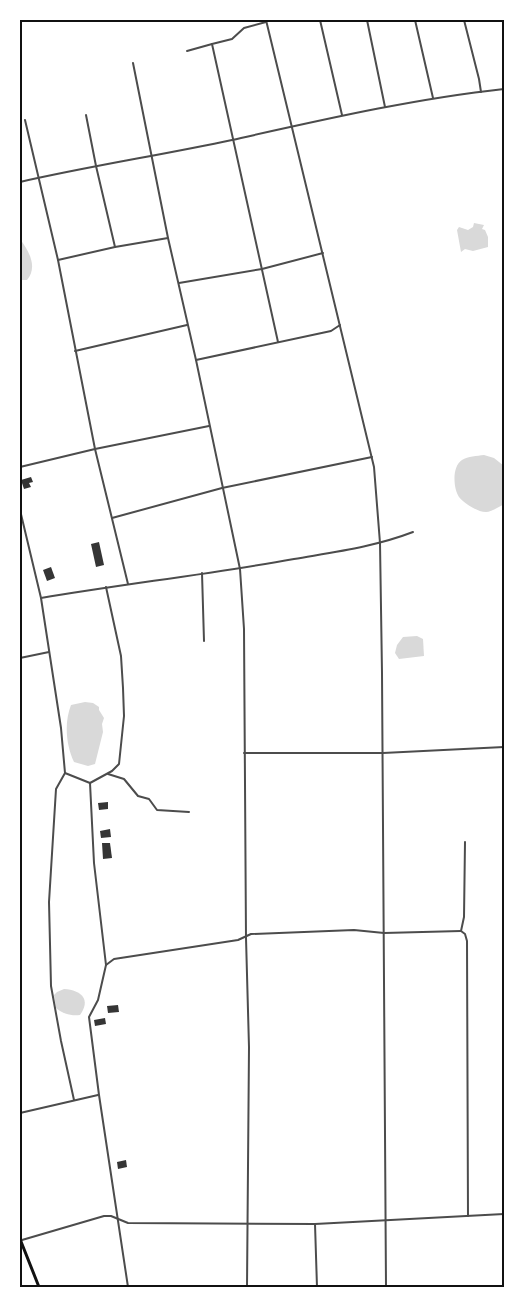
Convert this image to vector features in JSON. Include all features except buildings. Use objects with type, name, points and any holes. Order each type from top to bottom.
[{"type":"main road","points":[[20,1240],[40,1287]]},
{"type":"street","points":[[320,20],[342,115]]},
{"type":"street","points":[[367,20],[385,107]]},
{"type":"street","points":[[415,20],[433,98]]},
{"type":"street","points":[[464,20],[481,92]]},
{"type":"street","points":[[187,51],[232,39],[244,28],[266,21],[374,467],[380,544],[386,1287]]},
{"type":"street","points":[[212,44],[278,342]]},
{"type":"street","points":[[133,63],[168,238],[240,569],[244,629],[246,938],[249,1047],[246,1222],[247,1287]]},
{"type":"street","points":[[20,182],[342,115],[433,98],[504,89]]},
{"type":"street","points":[[86,115],[115,247]]},
{"type":"street","points":[[25,120],[58,260],[95,449],[128,584]]},
{"type":"street","points":[[58,260],[115,247],[168,238]]},
{"type":"street","points":[[179,283],[262,269],[323,253]]},
{"type":"street","points":[[75,351],[187,325]]},
{"type":"street","points":[[196,360],[331,331],[340,325]]},
{"type":"street","points":[[20,467],[95,449],[209,426]]},
{"type":"street","points":[[112,518],[222,488],[372,457]]},
{"type":"street","points":[[20,510],[41,598],[65,774],[56,789],[49,902],[51,986],[74,1100]]},
{"type":"street","points":[[41,598],[202,573],[240,569],[380,544],[413,532]]},
{"type":"street","points":[[202,573],[204,641]]},
{"type":"street","points":[[65,774],[90,783],[108,774],[119,764],[124,716],[123,688],[120,651],[106,587]]},
{"type":"street","points":[[20,658],[49,652]]},
{"type":"street","points":[[244,753],[383,752],[504,747]]},
{"type":"street","points":[[108,774],[124,779],[138,796],[149,799],[156,810],[188,812]]},
{"type":"street","points":[[90,783],[94,864],[106,966],[98,1000],[89,1017],[128,1287]]},
{"type":"street","points":[[461,931],[464,917],[465,842]]},
{"type":"street","points":[[106,966],[114,959],[238,940],[246,938],[251,934],[346,930],[384,933],[461,931]]},
{"type":"street","points":[[461,931],[467,941],[468,1216]]},
{"type":"street","points":[[20,1113],[99,1095]]},
{"type":"street","points":[[20,1240],[104,1216],[111,1216],[128,1223],[246,1222],[315,1224],[504,1214]]},
{"type":"street","points":[[315,1224],[317,1287]]},
{"type":"shaded area","points":[[474,223],[484,225],[482,229],[485,230],[488,237],[488,247],[473,251],[465,249],[461,252],[457,230],[459,227],[468,230],[473,227]]},
{"type":"shaded area","points":[[20,239],[29,254],[32,264],[32,270],[27,280],[20,280]]},
{"type":"shaded area","points":[[484,455],[494,458],[504,466],[504,504],[493,510],[482,512],[459,497],[454,477],[456,467],[462,460]]},
{"type":"shaded area","points":[[417,636],[423,639],[424,656],[399,659],[395,653],[397,645],[403,637]]},
{"type":"shaded area","points":[[85,702],[93,703],[99,707],[104,718],[102,724],[103,732],[95,764],[88,766],[74,762],[67,734],[67,719],[71,705]]},
{"type":"shaded area","points":[[64,989],[76,991],[85,1000],[85,1005],[80,1015],[67,1014],[56,1008],[54,995]]}]
